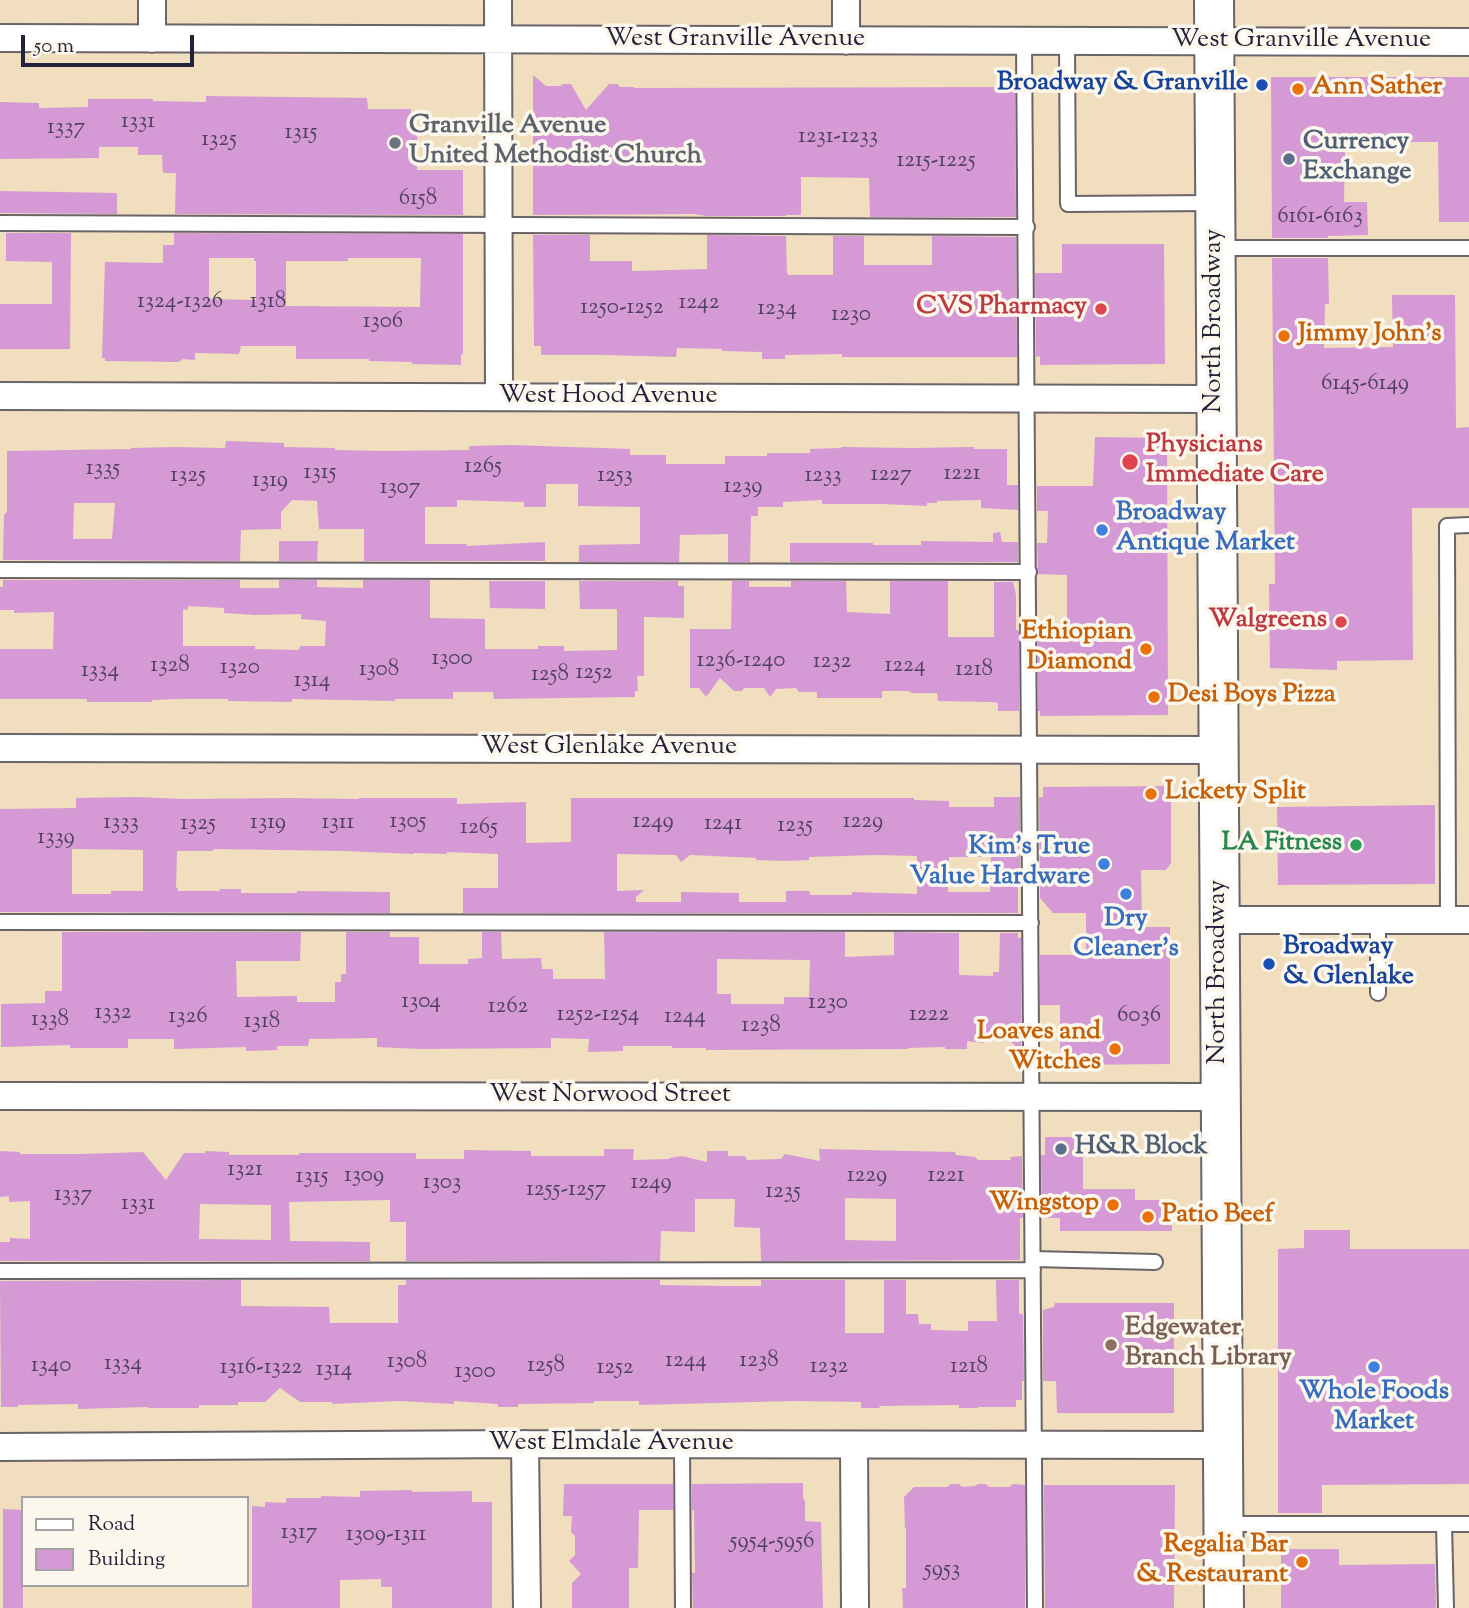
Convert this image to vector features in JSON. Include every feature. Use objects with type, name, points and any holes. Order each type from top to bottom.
[{"type":"main road","name":"North Broadway","points":[[1214,0],[1224,1608]]},
{"type":"street","points":[[152,0],[152,39]]},
{"type":"street","points":[[498,0],[499,397]]},
{"type":"street","points":[[846,0],[846,41]]},
{"type":"street","name":"West Granville Avenue","points":[[0,38],[1469,42]]},
{"type":"street","name":"West Hood Avenue","points":[[0,396],[1216,399]]},
{"type":"street","name":"West Glenlake Avenue","points":[[0,748],[1219,750]]},
{"type":"street","points":[[1220,920],[1459,920]]},
{"type":"street","name":"West Norwood Street","points":[[0,1096],[1221,1097]]},
{"type":"street","points":[[526,1444],[527,1608]]},
{"type":"street","name":"West Elmdale Avenue","points":[[0,1447],[526,1444],[1223,1445]]},
{"type":"street","points":[[854,1445],[855,1608]]},
{"type":"lane","points":[[1024,41],[1035,1608]]},
{"type":"lane","points":[[1067,42],[1068,204],[1215,203]]},
{"type":"lane","points":[[0,223],[1027,227]]},
{"type":"lane","points":[[1215,248],[1469,248]]},
{"type":"lane","points":[[1459,920],[1447,526],[1469,525]]},
{"type":"lane","points":[[0,570],[1029,572]]},
{"type":"lane","points":[[1378,921],[1378,993]]},
{"type":"lane","points":[[0,922],[1031,923]]},
{"type":"lane","points":[[0,1271],[1155,1262]]},
{"type":"lane","points":[[682,1445],[683,1608]]},
{"type":"lane","points":[[1223,1524],[1469,1524]]},
{"type":"lane","points":[[1444,1524],[1446,1608]]},
{"type":"building","points":[[533,75],[546,86],[571,84],[586,110],[609,84],[634,88],[1015,87],[1016,217],[870,217],[869,178],[801,177],[801,215],[533,215]]},
{"type":"building","points":[[1271,77],[1469,77],[1469,222],[1439,222],[1438,142],[1377,142],[1377,149],[1345,150],[1344,202],[1367,202],[1368,235],[1272,238]]},
{"type":"building","points":[[206,96],[367,98],[368,109],[411,109],[411,131],[417,131],[417,170],[463,170],[463,215],[175,214],[176,173],[163,173],[162,155],[138,155],[138,147],[99,147],[99,158],[0,159],[0,102],[39,103],[39,108],[88,107],[88,99],[206,102]]},
{"type":"building","points":[[0,191],[117,193],[117,214],[0,213]]},
{"type":"building","points":[[6,233],[71,233],[70,349],[0,349],[0,304],[52,304],[52,262],[6,261]]},
{"type":"building","points":[[174,233],[463,234],[461,365],[412,364],[369,359],[296,359],[296,346],[241,346],[239,354],[195,353],[195,360],[183,359],[179,362],[105,361],[105,358],[102,358],[105,262],[163,263],[163,245],[174,245]],"holes":[[[209,258],[254,258],[256,300],[209,299]],[[348,258],[421,258],[420,307],[286,306],[286,261],[348,261]]]},
{"type":"building","points":[[533,235],[590,235],[590,261],[632,261],[632,271],[707,269],[707,235],[786,236],[788,275],[833,275],[833,236],[864,236],[864,265],[932,265],[932,236],[1016,237],[1017,357],[842,357],[842,354],[785,355],[785,359],[762,359],[762,352],[677,348],[676,357],[541,355],[541,346],[534,346]]},
{"type":"building","name":"CVS Pharmacy","points":[[1062,244],[1164,244],[1165,364],[1040,365],[1040,356],[1036,357],[1035,273],[1062,273]]},
{"type":"building","points":[[1272,258],[1328,258],[1329,304],[1325,304],[1324,348],[1393,347],[1392,295],[1455,295],[1456,428],[1469,427],[1469,508],[1412,508],[1413,660],[1337,661],[1337,670],[1270,668],[1269,584],[1275,584]]},
{"type":"building","points":[[1095,437],[1167,438],[1168,715],[1040,716],[1038,711],[1038,632],[1067,632],[1067,575],[1038,574],[1037,543],[1047,543],[1048,511],[1037,511],[1037,486],[1093,486]]},
{"type":"building","points":[[226,441],[284,443],[284,447],[385,451],[469,450],[469,446],[512,445],[630,449],[630,455],[666,455],[666,464],[725,464],[725,456],[810,453],[810,449],[841,447],[1007,449],[1007,485],[1018,485],[1018,510],[981,508],[981,500],[937,501],[927,503],[927,506],[822,504],[822,500],[783,502],[783,507],[758,507],[758,516],[751,516],[750,562],[728,562],[728,534],[680,535],[679,562],[579,562],[579,545],[640,544],[640,507],[578,506],[578,484],[546,484],[546,507],[524,507],[524,502],[457,500],[457,507],[425,507],[425,544],[467,544],[466,546],[545,542],[545,561],[364,561],[364,529],[319,529],[317,501],[292,500],[281,512],[281,529],[241,530],[240,561],[3,560],[4,515],[7,512],[7,451],[225,448]],"holes":[[[74,503],[115,503],[112,539],[73,539]]]},
{"type":"building","points":[[1000,532],[1002,542],[1018,542],[1018,562],[790,562],[790,543],[921,545],[921,541],[993,542],[993,533]]},
{"type":"building","points":[[279,541],[318,541],[317,561],[279,561]]},
{"type":"building","points":[[3,580],[240,580],[240,588],[279,588],[279,580],[317,580],[317,587],[363,588],[363,580],[430,580],[430,618],[485,619],[485,649],[564,646],[564,651],[617,650],[617,609],[580,609],[579,581],[678,581],[678,586],[684,586],[684,618],[644,617],[644,676],[637,676],[638,691],[635,691],[635,697],[494,699],[493,692],[453,692],[453,699],[395,701],[179,699],[152,702],[87,702],[87,699],[0,699],[0,649],[53,649],[54,612],[14,613],[14,610],[0,610],[0,587],[3,587]],"holes":[[[188,606],[224,608],[224,613],[301,614],[301,619],[326,621],[325,646],[300,646],[299,650],[255,649],[255,646],[183,646],[183,609],[188,610]]]},
{"type":"building","points":[[489,581],[545,581],[545,609],[490,608]]},
{"type":"building","points":[[732,581],[749,581],[749,587],[791,587],[791,581],[846,581],[847,612],[890,614],[890,581],[948,581],[948,637],[994,637],[994,582],[1013,582],[1016,595],[1016,630],[1019,632],[1019,711],[998,711],[998,703],[992,702],[938,701],[937,693],[909,691],[882,691],[882,698],[817,698],[817,692],[799,692],[796,688],[776,689],[770,697],[764,688],[734,691],[720,678],[706,697],[699,688],[690,688],[690,629],[731,629]]},
{"type":"building","points":[[1171,786],[1171,863],[1166,870],[1141,870],[1142,927],[1170,927],[1170,1064],[1060,1065],[1060,1005],[1040,1005],[1040,955],[1086,955],[1086,913],[1053,913],[1040,898],[1039,797],[1043,797],[1043,787]]},
{"type":"building","points":[[994,797],[1020,797],[1018,913],[463,913],[463,888],[498,888],[498,854],[213,849],[177,851],[178,891],[241,889],[241,893],[390,892],[390,913],[0,912],[0,809],[76,808],[76,798],[457,798],[457,804],[526,802],[526,843],[571,842],[571,798],[914,798],[949,801],[949,807],[994,807]],"holes":[[[72,849],[143,850],[143,891],[72,894]],[[617,854],[676,855],[681,862],[690,855],[786,861],[809,860],[809,857],[917,856],[917,894],[852,892],[852,895],[810,895],[809,891],[786,891],[786,902],[739,902],[739,893],[681,892],[681,902],[636,902],[636,897],[644,890],[617,891]],[[949,857],[991,857],[990,892],[948,892]]]},
{"type":"building","name":"LA Fitness","points":[[1435,805],[1435,884],[1278,885],[1277,807]]},
{"type":"building","points":[[62,932],[301,932],[300,961],[236,961],[237,997],[297,996],[297,1002],[335,1002],[335,982],[341,982],[341,974],[346,974],[346,932],[390,932],[390,937],[419,937],[419,964],[468,964],[468,959],[482,958],[482,932],[501,932],[502,959],[541,958],[542,969],[553,969],[553,979],[605,979],[604,932],[845,932],[845,957],[894,955],[894,932],[959,933],[959,975],[993,976],[993,972],[999,972],[1000,933],[1018,933],[1018,938],[1021,938],[1021,1051],[1008,1039],[987,1039],[984,1043],[967,1041],[967,1049],[706,1050],[672,1046],[623,1046],[623,1051],[588,1052],[589,1039],[551,1038],[551,1048],[377,1047],[377,1038],[309,1039],[308,1046],[277,1046],[277,1050],[246,1051],[246,1047],[174,1049],[174,1039],[128,1039],[128,1048],[70,1048],[70,1045],[1,1047],[1,1004],[45,1003],[45,991],[62,991]],"holes":[[[717,959],[810,960],[809,997],[784,997],[784,1004],[731,1004],[731,994],[717,994]]]},
{"type":"building","points":[[1045,1137],[1083,1137],[1083,1189],[1135,1189],[1135,1200],[1172,1200],[1172,1231],[1060,1231],[1060,1218],[1042,1218],[1041,1155],[1045,1155]]},
{"type":"building","points":[[604,1149],[634,1149],[633,1160],[682,1156],[707,1162],[707,1151],[728,1151],[728,1156],[745,1156],[747,1160],[781,1159],[785,1154],[820,1161],[819,1149],[955,1152],[956,1155],[975,1157],[978,1160],[1011,1160],[1010,1157],[1022,1156],[1023,1218],[1020,1218],[1020,1260],[761,1261],[760,1228],[734,1227],[735,1199],[695,1199],[695,1232],[661,1231],[660,1261],[406,1261],[406,1222],[390,1222],[390,1200],[289,1202],[290,1241],[370,1242],[370,1261],[0,1261],[0,1242],[10,1242],[10,1238],[30,1239],[30,1201],[9,1202],[9,1196],[0,1197],[0,1151],[20,1154],[143,1152],[166,1180],[184,1153],[205,1151],[229,1152],[229,1155],[416,1153],[416,1159],[464,1159],[464,1150],[531,1151],[531,1156],[604,1156]],"holes":[[[845,1198],[896,1199],[896,1241],[845,1240]],[[200,1204],[271,1205],[271,1240],[199,1239]]]},
{"type":"building","name":"Whole Foods Market","points":[[1304,1230],[1350,1230],[1350,1249],[1469,1249],[1469,1484],[1322,1485],[1322,1513],[1278,1513],[1278,1249],[1304,1248]]},
{"type":"building","points":[[241,1280],[241,1306],[329,1307],[330,1323],[398,1323],[398,1285],[406,1285],[406,1280],[660,1280],[660,1285],[761,1286],[761,1280],[845,1280],[845,1333],[884,1333],[884,1280],[906,1280],[906,1314],[918,1314],[919,1324],[931,1324],[931,1330],[968,1331],[968,1321],[997,1321],[996,1280],[1019,1280],[1019,1314],[1023,1314],[1022,1400],[1016,1400],[1016,1407],[978,1408],[959,1408],[959,1405],[861,1408],[861,1402],[793,1401],[639,1405],[639,1401],[594,1401],[498,1407],[498,1404],[454,1401],[454,1404],[399,1401],[332,1404],[300,1402],[280,1388],[265,1402],[199,1405],[199,1408],[78,1409],[78,1404],[1,1407],[0,1281]]},
{"type":"building","name":"Edgewater Branch Library","points":[[1055,1303],[1174,1303],[1174,1413],[1057,1413],[1056,1381],[1043,1381],[1043,1310],[1054,1307]]},
{"type":"building","points":[[803,1483],[805,1521],[821,1522],[823,1608],[693,1608],[692,1573],[695,1573],[692,1484]]},
{"type":"building","points":[[564,1484],[673,1484],[673,1510],[639,1510],[638,1568],[629,1568],[629,1608],[572,1608],[572,1583],[581,1574],[569,1561],[575,1555],[575,1536],[571,1532],[572,1516],[563,1516]]},
{"type":"building","points":[[959,1484],[962,1487],[978,1484],[986,1484],[989,1487],[1025,1485],[1025,1608],[903,1608],[902,1588],[906,1588],[904,1497],[914,1487],[947,1487]]},
{"type":"building","points":[[1044,1485],[1175,1485],[1174,1608],[1045,1608]]},
{"type":"building","points":[[360,1491],[472,1491],[472,1502],[492,1502],[492,1608],[392,1608],[392,1587],[381,1587],[381,1579],[340,1580],[340,1608],[252,1608],[252,1506],[265,1507],[265,1502],[286,1503],[286,1498],[360,1497]]},
{"type":"building","points":[[3,1509],[21,1510],[23,1608],[3,1608]]},
{"type":"building","points":[[1281,1549],[1339,1549],[1339,1565],[1435,1564],[1436,1608],[1281,1608]]},
{"type":"place","name":"Broadway & Granville","points":[[1262,85]]},
{"type":"place","name":"Ann Sather","points":[[1298,89]]},
{"type":"place","name":"Granville Avenue United Methodist Church","points":[[395,143]]},
{"type":"place","name":"Currency Exchange","points":[[1289,159]]},
{"type":"place","name":"CVS Pharmacy","points":[[1101,309]]},
{"type":"place","name":"Jimmy John's","points":[[1284,336]]},
{"type":"place","name":"Physicians Immediate Care","points":[[1130,462]]},
{"type":"place","name":"Broadway Antique Market","points":[[1102,530]]},
{"type":"place","name":"Walgreens","points":[[1341,622]]},
{"type":"place","name":"Ethiopian Diamond","points":[[1146,649]]},
{"type":"place","name":"Desi Boys Pizza","points":[[1154,697]]},
{"type":"place","name":"Lickety Split","points":[[1151,794]]},
{"type":"place","name":"LA Fitness","points":[[1356,845]]},
{"type":"place","name":"Kim's True Value Hardware","points":[[1104,864]]},
{"type":"place","name":"Dry Cleaner's","points":[[1126,894]]},
{"type":"place","name":"Broadway & Glenlake","points":[[1269,964]]},
{"type":"place","name":"Loaves and Witches","points":[[1115,1049]]},
{"type":"place","name":"H&R Block","points":[[1061,1149]]},
{"type":"place","name":"Wingstop","points":[[1113,1205]]},
{"type":"place","name":"Patio Beef","points":[[1148,1217]]},
{"type":"place","name":"Edgewater Branch Library","points":[[1111,1345]]},
{"type":"place","name":"Whole Foods Market","points":[[1374,1367]]},
{"type":"place","name":"Regalia Bar & Restaurant","points":[[1302,1562]]}]
